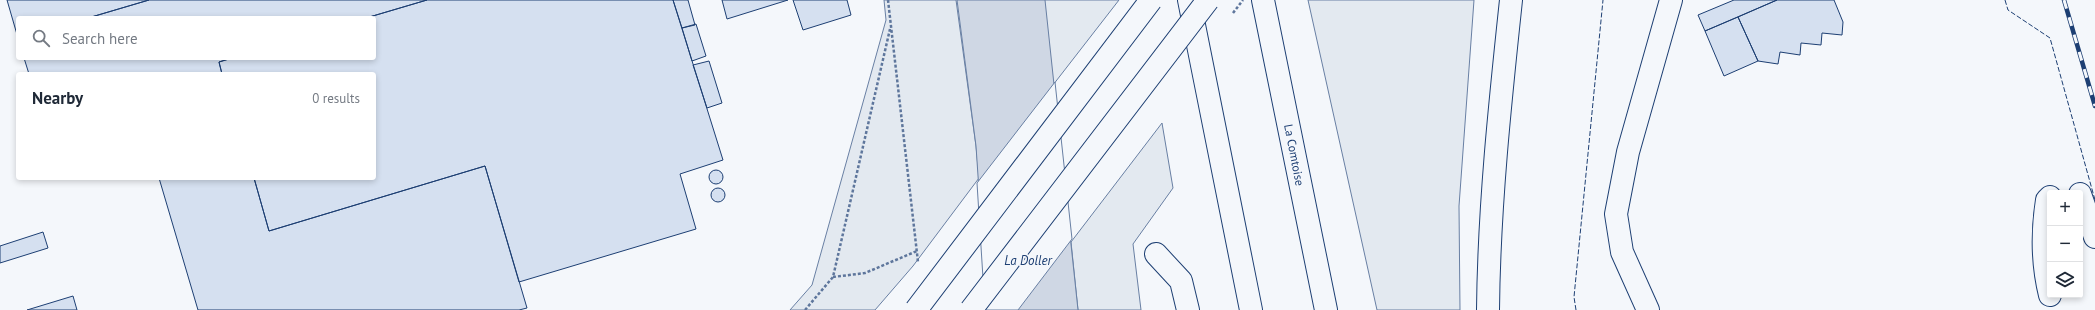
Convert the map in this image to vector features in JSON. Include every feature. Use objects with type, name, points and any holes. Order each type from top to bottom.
[{"type":"main road","points":[[916,310],[1151,0]]},
{"type":"main road","points":[[1189,0],[1251,310]]},
{"type":"main road","points":[[971,310],[1208,0]]},
{"type":"main road","name":"La Comtoise","points":[[1263,0],[1326,310]]},
{"type":"main road","points":[[1488,310],[1488,266],[1500,105],[1511,0]]},
{"type":"main road","points":[[1648,310],[1622,252],[1616,214],[1628,152],[1671,0]]},
{"type":"main road","points":[[2060,190],[2064,188],[2069,190]]},
{"type":"main road","points":[[2047,200],[2043,224],[2044,274],[2047,284]]},
{"type":"main road","points":[[2083,205],[2095,237]]},
{"type":"main road","points":[[1156,254],[1181,281],[1188,310]]},
{"type":"main road","points":[[2051,298],[2054,310]]},
{"type":"path","points":[[888,0],[918,266]]},
{"type":"path","points":[[805,310],[833,277],[891,26]]},
{"type":"path","points":[[833,277],[865,273],[917,251]]},
{"type":"shaded area","points":[[884,0],[956,0],[979,178],[913,266],[875,310],[790,310],[812,285],[886,20]]},
{"type":"shaded area","points":[[1044,0],[1119,0],[1053,85]]},
{"type":"shaded area","points":[[1308,0],[1474,0],[1459,206],[1460,310],[1377,310]]},
{"type":"shaded area","points":[[1162,123],[1173,188],[1133,244],[1141,310],[1078,310],[1071,242]]},
{"type":"water","name":"La Doller","points":[[957,0],[1045,0],[1078,310],[987,310],[976,146]]},
{"type":"pier","points":[[1055,82],[1072,239],[1018,310],[985,310],[977,183]]},
{"type":"building","points":[[7,0],[149,0],[95,16],[16,16],[16,31]]},
{"type":"building","points":[[149,0],[427,0],[373,16],[95,16]]},
{"type":"building","points":[[427,0],[673,0],[723,160],[680,174],[696,229],[519,282],[485,166],[269,231],[255,180],[376,180],[376,72],[222,72],[219,62],[226,60],[376,60],[376,16],[373,16]]},
{"type":"building","points":[[673,0],[688,0],[695,25],[682,28]]},
{"type":"building","points":[[722,0],[788,0],[727,19]]},
{"type":"building","points":[[793,0],[847,0],[851,15],[803,30]]},
{"type":"building","points":[[1734,0],[1777,0],[1705,31],[1698,15]]},
{"type":"building","points":[[1777,0],[1834,0],[1843,22],[1842,35],[1822,33],[1821,45],[1801,43],[1800,55],[1780,52],[1778,64],[1758,61],[1738,17]]},
{"type":"building","points":[[1738,17],[1758,61],[1724,76],[1705,31]]},
{"type":"building","points":[[696,24],[706,56],[692,61],[682,28]]},
{"type":"building","points":[[25,60],[226,60],[219,62],[222,72],[28,72]]},
{"type":"building","points":[[709,61],[722,103],[707,108],[693,65]]},
{"type":"building","points":[[485,166],[527,308],[519,310],[198,310],[160,180],[255,180],[269,231]]},
{"type":"building","points":[[716,170],[721,172],[723,177],[721,182],[716,184],[711,182],[709,177],[711,172]]},
{"type":"building","points":[[718,188],[723,190],[725,195],[723,200],[718,202],[713,200],[711,195],[713,190]]},
{"type":"building","points":[[43,232],[48,248],[0,263],[0,246]]},
{"type":"building","points":[[73,296],[77,310],[27,310]]},
{"type":"railway","points":[[2064,0],[2095,106]]},
{"type":"fence","points":[[1576,310],[1574,297],[1603,0]]},
{"type":"fence","points":[[2005,0],[2008,10],[2050,38],[2095,200]]}]
